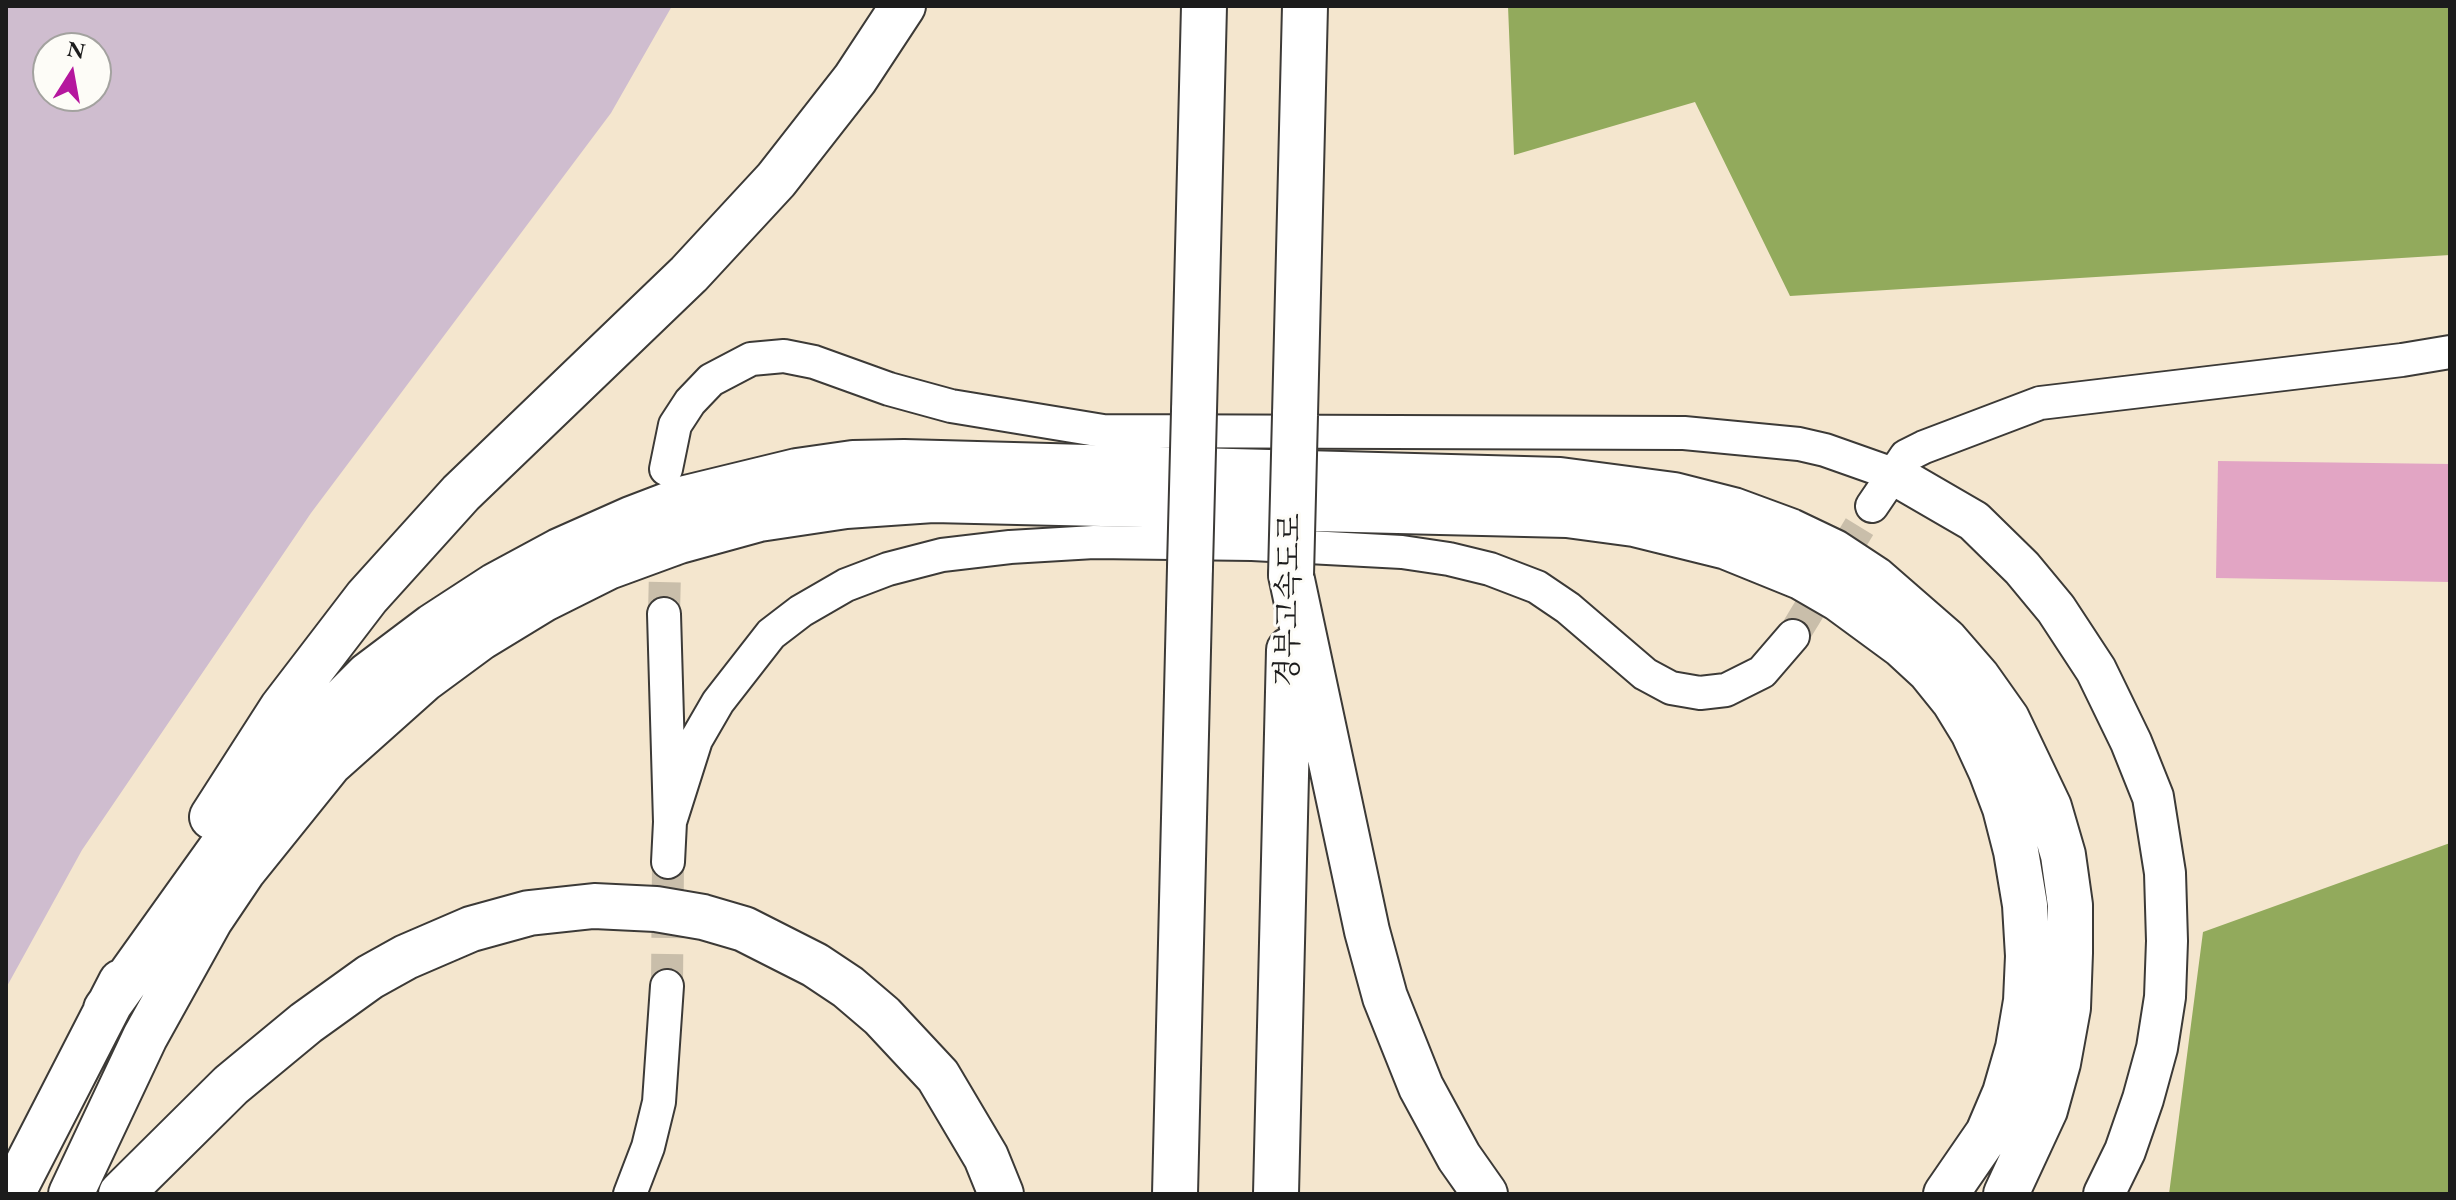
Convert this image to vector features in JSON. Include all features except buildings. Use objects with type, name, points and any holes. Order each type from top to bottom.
[{"type":"highway","points":[[12,1194],[106,1009],[197,841],[236,776],[314,663],[367,597],[461,493],[689,274],[776,180],[855,79],[903,6]]},
{"type":"highway","points":[[1175,1194],[1204,6]]},
{"type":"highway","name":"경부고속도로","points":[[1276,1194],[1305,6]]},
{"type":"highway","points":[[106,1009],[259,795],[318,725],[368,675],[433,626],[496,585],[559,551],[686,498],[768,477],[853,463],[1395,474],[1574,481],[1674,495],[1733,510],[1790,531],[1834,552],[1875,579],[1922,618],[1978,678],[2007,719],[2049,807],[2063,855],[2070,905],[2070,953],[2068,1008],[2058,1063],[2045,1110],[2006,1194]]},
{"type":"highway","points":[[71,1194],[145,1037],[210,920],[243,871],[330,763],[423,680],[480,638],[544,599],[608,567],[679,541],[774,517],[846,506],[933,500],[1567,515],[1634,524],[1727,547],[1801,577],[1839,599],[1903,646],[1929,670],[1954,701],[1991,771],[2016,851],[2025,905],[2028,956],[2026,1001],[2018,1048],[2005,1093],[1988,1133],[1946,1194]]},
{"type":"highway","points":[[1291,575],[1367,931],[1385,997],[1421,1087],[1459,1157],[1485,1194]]},
{"type":"highway","points":[[121,1194],[231,1085],[306,1023],[370,977],[416,952],[471,929],[529,913],[594,906],[656,909],[703,917],[744,929],[815,965],[848,987],[882,1016],[938,1076],[986,1157],[1001,1194]]},
{"type":"street","points":[[1882,490],[1906,456],[2040,403],[2450,352]]},
{"type":"street","points":[[666,469],[675,425],[690,402],[711,380],[751,359],[784,356],[814,362],[889,389],[951,406],[1103,431],[1684,433],[1799,444],[1825,450],[1882,490],[1974,521],[2022,568],[2056,609],[2096,670],[2131,742],[2153,797],[2165,873],[2165,997],[2157,1048],[2143,1099],[2125,1151],[2104,1194]]},
{"type":"street","points":[[670,822],[696,740],[718,702],[771,634],[801,611],[846,585],[888,569],[942,555],[1094,542],[1252,544],[1402,552],[1449,559],[1490,569],[1537,587],[1568,608],[1645,674],[1671,688],[1700,693],[1726,690],[1762,672],[1793,636]]},
{"type":"street","points":[[664,614],[670,822],[668,862]]},
{"type":"street","points":[[630,1194],[648,1147],[659,1102],[667,986]]},
{"type":"shaded area","points":[[6,6],[672,6],[611,113],[311,513],[82,850],[6,988]]},
{"type":"green space","points":[[1508,6],[2450,6],[2450,255],[1790,296],[1695,102],[1514,155]]},
{"type":"green space","points":[[2450,843],[2450,1194],[2169,1194],[2203,932]]},
{"type":"tunnel","points":[[1793,636],[1872,506]]},
{"type":"tunnel","points":[[664,614],[666,528]]},
{"type":"tunnel","points":[[667,986],[668,862]]}]
